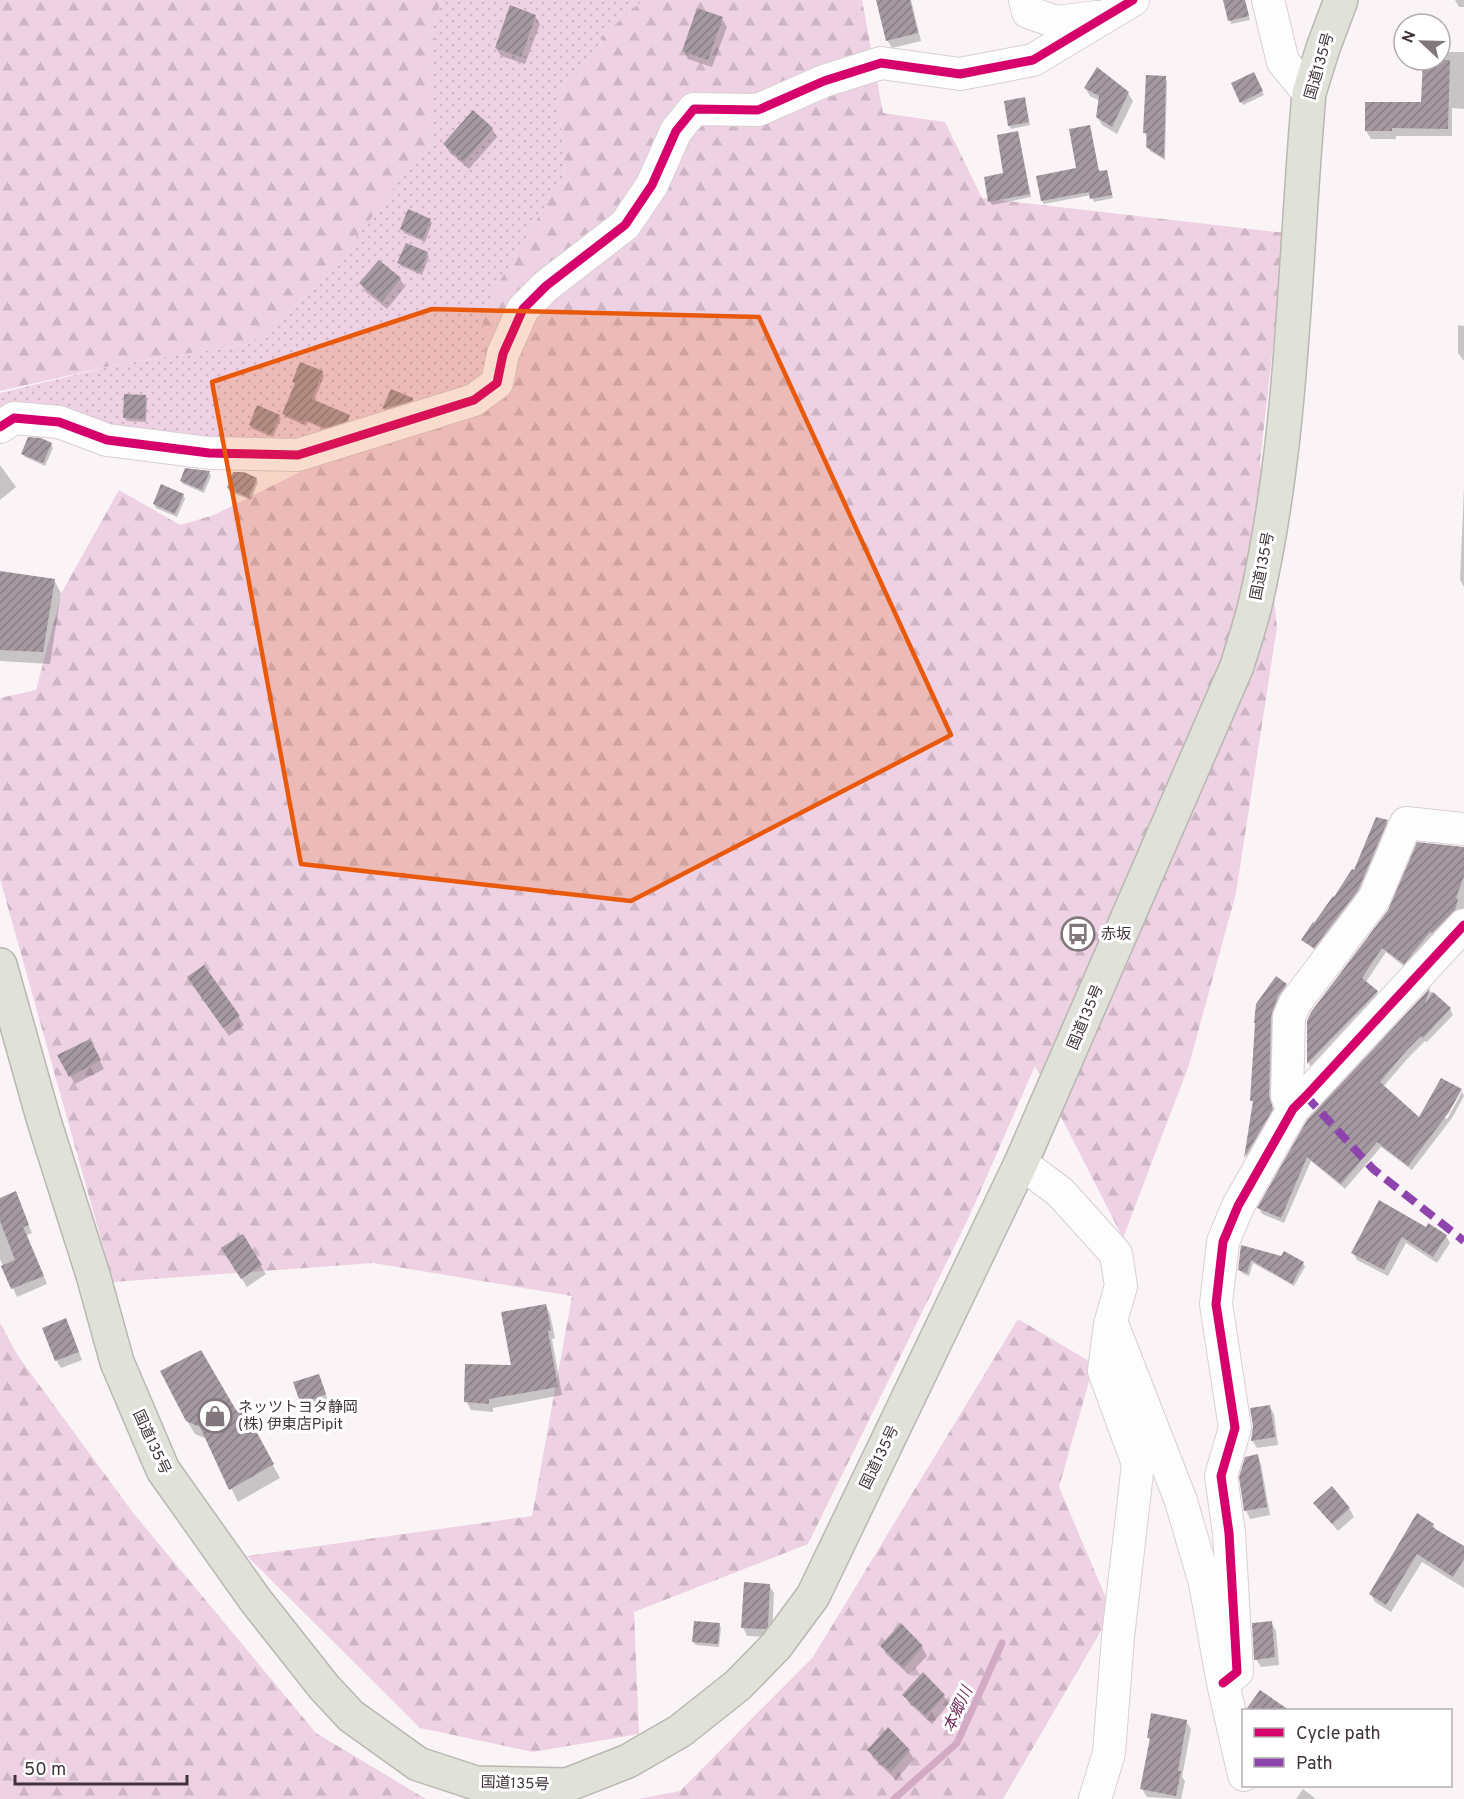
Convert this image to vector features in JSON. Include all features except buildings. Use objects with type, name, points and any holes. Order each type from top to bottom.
[{"type":"highway","name":"国道135号","points":[[0,965],[44,1121],[93,1275],[117,1362],[163,1470],[256,1601],[324,1687],[351,1716],[418,1764],[476,1783],[567,1785],[628,1761],[680,1731],[738,1685],[776,1646],[813,1596],[1021,1163],[1237,666],[1255,606],[1270,526],[1285,412],[1309,93],[1341,0]]},
{"type":"street","points":[[1025,0],[1028,12],[1056,22],[1121,7]]},
{"type":"street","points":[[1268,0],[1283,62],[1309,93]]},
{"type":"street","points":[[0,427],[14,418],[59,422],[107,440],[209,453],[297,455],[474,400],[497,383],[503,354],[523,309],[546,286],[625,225],[652,184],[676,130],[694,109],[758,110],[824,81],[881,63],[960,74],[1033,60],[1121,7]]},
{"type":"street","points":[[1293,1109],[1287,1096],[1289,1017],[1295,1003],[1374,899],[1406,823],[1464,829]]},
{"type":"street","points":[[1223,1683],[1237,1672],[1229,1533],[1221,1476],[1235,1428],[1216,1304],[1223,1242],[1238,1206],[1293,1109],[1464,925]]},
{"type":"street","points":[[1021,1163],[1060,1192],[1116,1254],[1121,1286],[1111,1320],[1104,1371],[1138,1464],[1118,1637],[1109,1753],[1095,1799]]},
{"type":"street","points":[[1111,1320],[1181,1501],[1205,1583],[1223,1683],[1242,1766]]},
{"type":"highlighted area","points":[[432,309],[759,317],[951,735],[631,901],[301,864],[212,382]]},
{"type":"green space","points":[[0,0],[442,0],[433,25],[430,141],[323,281],[249,344],[120,364],[0,391]]},
{"type":"green space","points":[[442,0],[644,0],[599,45],[558,97],[565,173],[487,378],[408,411],[308,442],[174,448],[0,415],[0,393],[120,364],[249,344],[323,281],[422,134],[433,25]]},
{"type":"green space","points":[[643,0],[862,0],[883,113],[945,122],[982,198],[1286,233],[1260,461],[1277,627],[1236,893],[1189,1065],[1123,1238],[1035,1066],[969,1217],[808,1544],[634,1612],[639,1734],[533,1752],[420,1728],[247,1556],[532,1516],[572,1296],[373,1263],[113,1282],[0,879],[0,698],[36,690],[62,592],[119,490],[180,525],[214,515],[487,378],[482,311],[565,173],[557,88],[603,41],[600,38]]},
{"type":"green space","points":[[1018,1319],[1094,1364],[1059,1487],[1112,1612],[1003,1799],[638,1799],[680,1791],[813,1657]]},
{"type":"green space","points":[[0,1323],[18,1356],[134,1514],[316,1733],[426,1799],[0,1799]]},
{"type":"waterway","name":"本郷川","points":[[894,1799],[957,1743],[1002,1643]]},
{"type":"marked path","points":[[1306,1096],[1373,1169],[1464,1241]]},
{"type":"cycle path","points":[[0,427],[14,418],[59,422],[107,440],[209,453],[298,455],[474,400],[497,383],[503,354],[523,309],[546,286],[625,225],[652,185],[676,131],[694,109],[758,110],[824,81],[881,63],[960,74],[1033,60],[1133,0]]},
{"type":"cycle path","points":[[1223,1683],[1237,1672],[1229,1533],[1221,1476],[1235,1428],[1216,1304],[1223,1242],[1238,1206],[1293,1109],[1464,925]]},
{"type":"place","name":"赤坂","points":[[1078,934]]},
{"type":"place","name":"ネッツトヨタ静岡 (株) 伊東店Pipit","points":[[215,1416]]}]
